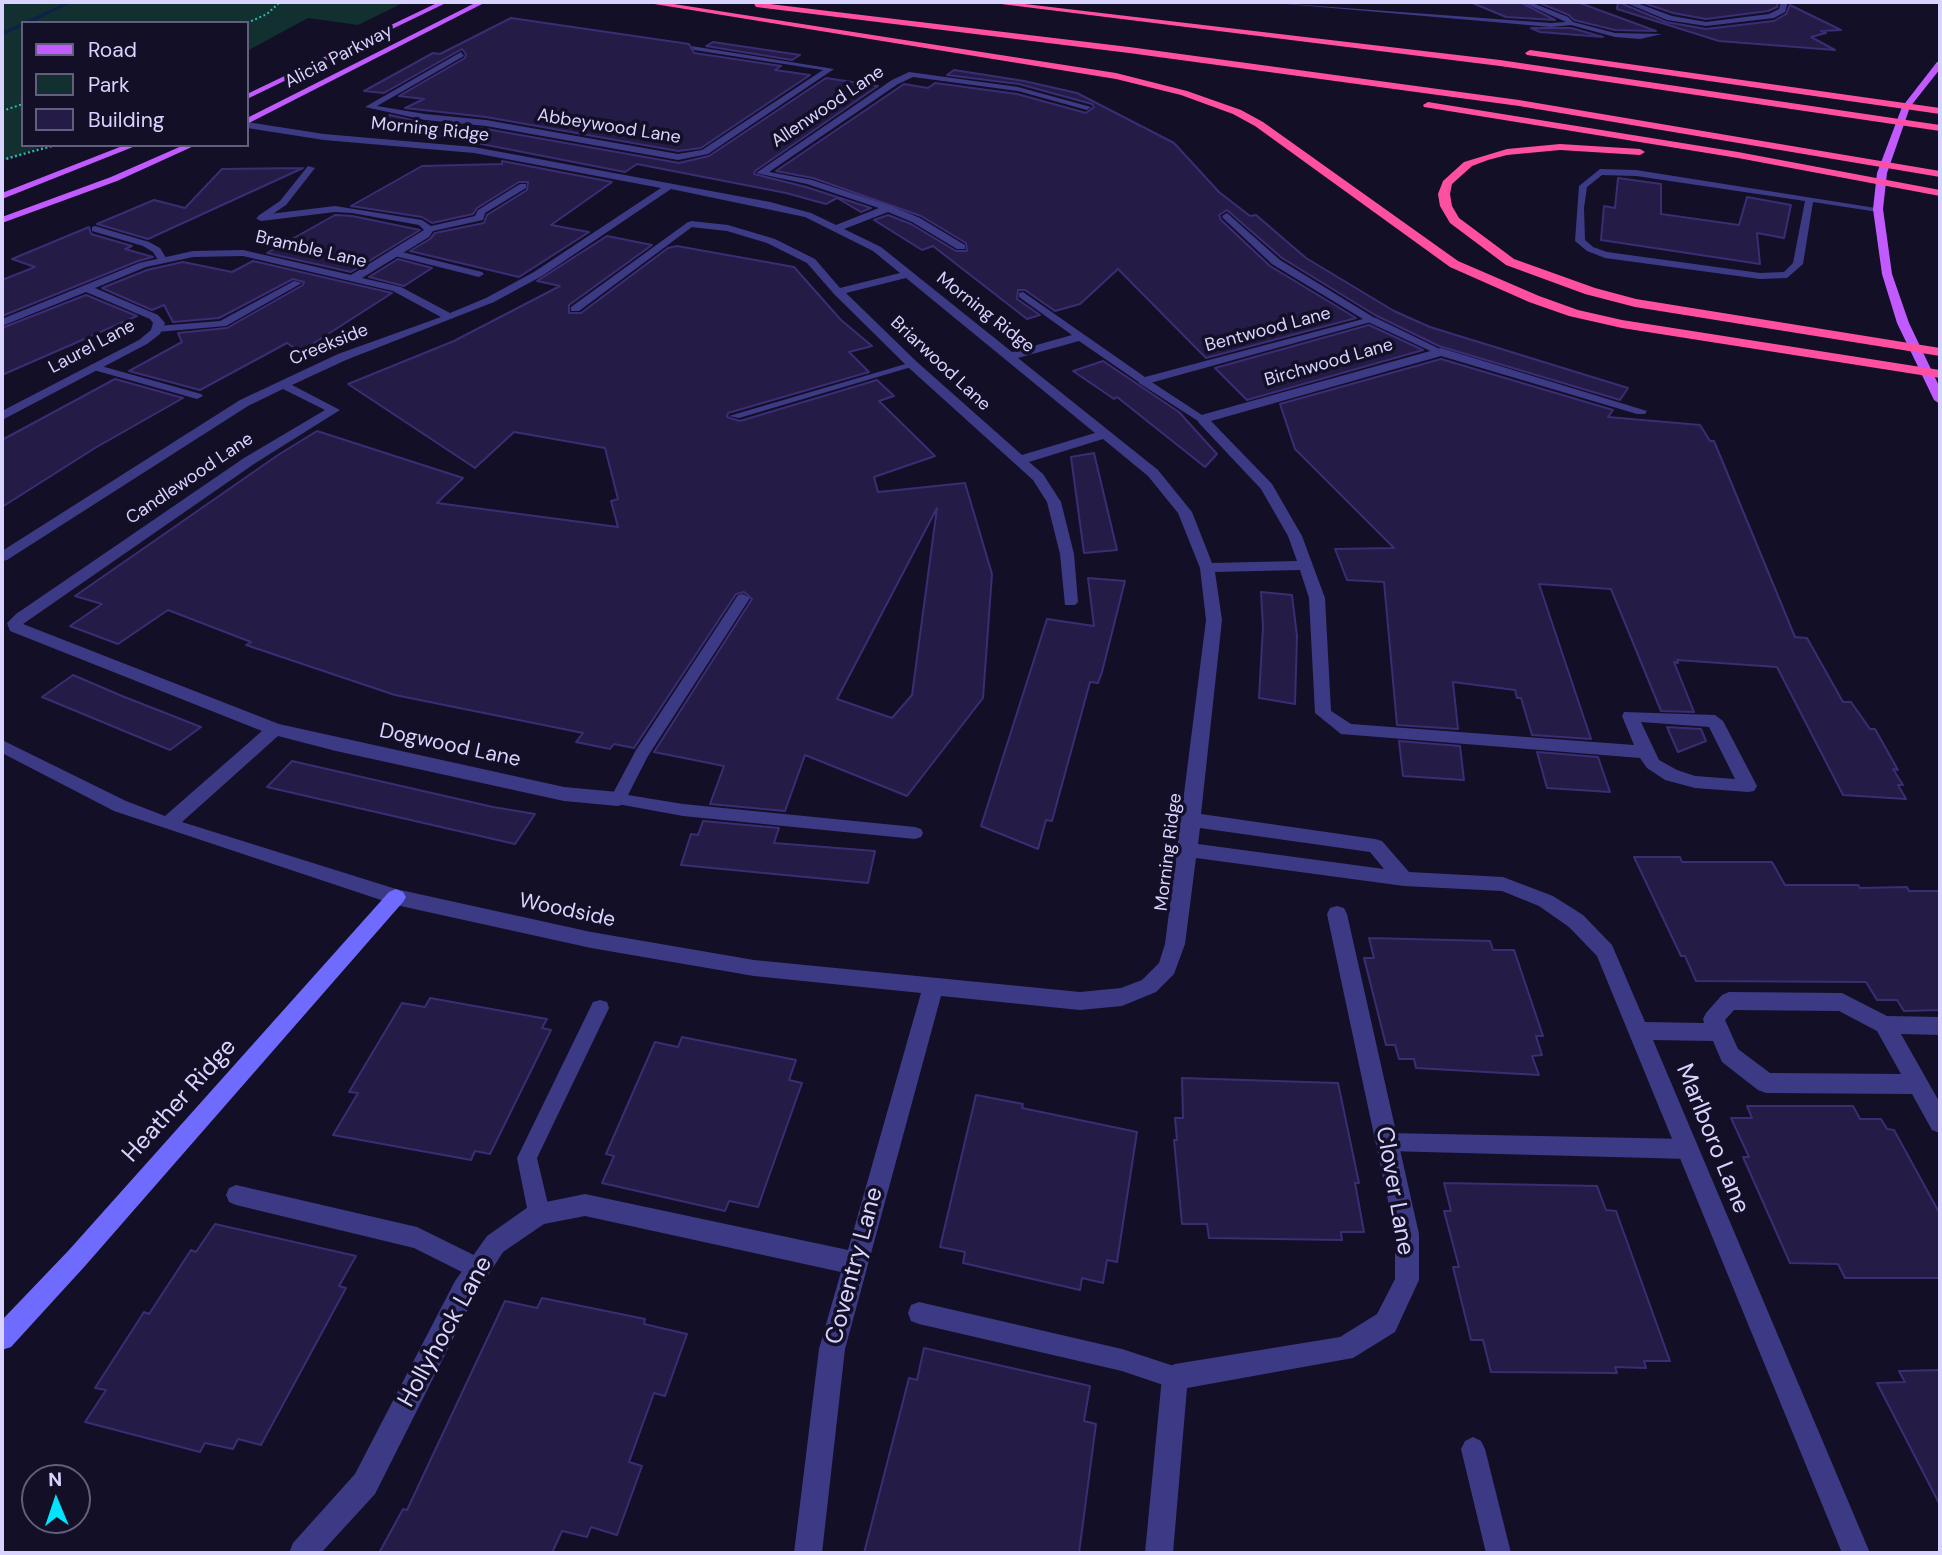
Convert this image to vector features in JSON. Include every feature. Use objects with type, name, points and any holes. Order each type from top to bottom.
[{"type":"highway","points":[[646,2],[1116,76],[1184,93],[1259,124],[1454,264],[1534,299],[1574,313],[1622,324],[1933,373]]},
{"type":"highway","points":[[989,2],[1500,63],[1940,128]]},
{"type":"highway","points":[[1051,2],[1242,21]]},
{"type":"highway","points":[[746,3],[1303,73],[1518,103],[1940,174]]},
{"type":"highway","points":[[770,21],[1080,59]]},
{"type":"highway","points":[[1517,52],[1940,111]]},
{"type":"highway","points":[[1413,103],[1940,194]]},
{"type":"highway","points":[[1735,159],[1612,149],[1532,149],[1507,152],[1468,164],[1447,183],[1444,194],[1446,206],[1454,220],[1486,247],[1510,261],[1590,291],[1648,305],[1940,352]]},
{"type":"main road","name":"Alicia Parkway","points":[[248,97],[444,2]]},
{"type":"main road","name":"Alicia Parkway","points":[[248,122],[482,2]]},
{"type":"main road","points":[[1940,64],[1906,107],[1882,173],[1878,209],[1887,274],[1913,347],[1933,373],[1940,400]]},
{"type":"main road","points":[[2,196],[129,147]]},
{"type":"main road","points":[[2,220],[114,179],[187,147]]},
{"type":"street","points":[[1628,2],[1670,18],[1706,24],[1771,16],[1782,10],[1784,2]]},
{"type":"street","name":"Abbeywood Lane","points":[[461,54],[369,107],[678,157],[705,152],[830,69],[694,48]]},
{"type":"street","name":"Allenwood Lane","points":[[961,247],[916,220],[888,208],[809,182],[761,173],[895,82],[912,74],[1018,89],[1087,107]]},
{"type":"street","name":"Morning Ridge","points":[[248,123],[324,137],[526,155],[808,215],[877,249],[1153,473],[1185,512],[1206,568],[1214,620],[1175,944],[1167,968],[1149,986]]},
{"type":"street","points":[[540,147],[560,136]]},
{"type":"street","points":[[355,277],[425,235],[429,229],[480,218],[481,212],[523,186]]},
{"type":"street","name":"Creekside","points":[[4,553],[244,403],[342,356],[450,317],[538,274],[670,186]]},
{"type":"street","points":[[838,228],[888,208]]},
{"type":"street","points":[[261,218],[335,209],[352,210],[422,223],[429,229]]},
{"type":"street","name":"Bentwood Lane","points":[[1227,216],[1276,262],[1372,320]]},
{"type":"street","name":"Briarwood Lane","points":[[691,224],[728,228],[771,241],[811,261],[838,292],[913,365],[1038,477],[1054,502],[1068,554],[1070,602]]},
{"type":"street","name":"Bramble Lane","points":[[2,323],[143,265],[193,254],[243,253],[355,277],[397,289],[450,317]]},
{"type":"street","points":[[838,292],[908,274]]},
{"type":"street","name":"Laurel Lane","points":[[2,416],[143,342],[157,329],[159,323],[154,317],[86,288]]},
{"type":"street","points":[[1023,295],[1143,381]]},
{"type":"street","name":"Bentwood Lane","points":[[1143,381],[1372,320]]},
{"type":"street","points":[[1012,356],[1079,337]]},
{"type":"street","points":[[1441,352],[1641,411]]},
{"type":"street","name":"Birchwood Lane","points":[[1202,419],[1441,352]]},
{"type":"street","name":"Candlewood Lane","points":[[21,617],[248,461],[334,410],[281,384]]},
{"type":"street","points":[[1202,419],[1267,487],[1295,536],[1317,598],[1323,713],[1348,730],[1644,752],[1653,764],[1671,775],[1695,782],[1748,786],[1715,720],[1630,716],[1644,752]]},
{"type":"street","points":[[1020,460],[1107,433]]},
{"type":"street","points":[[1206,568],[1306,565]]},
{"type":"street","name":"Dogwood Lane","points":[[21,617],[15,627],[275,729],[336,746],[564,794],[618,799]]},
{"type":"street","points":[[168,824],[275,729]]},
{"type":"street","name":"Woodside","points":[[2,746],[120,806],[168,824],[396,897],[591,940],[754,968],[1080,1001],[1122,997],[1149,986]]},
{"type":"street","points":[[1192,820],[1374,846],[1404,879]]},
{"type":"street","name":"Marlboro Lane","points":[[1188,850],[1404,879],[1503,884],[1546,901],[1576,921],[1605,951],[1856,1553]]},
{"type":"street","name":"Heather Ridge","points":[[2,1338],[77,1258],[396,897]]},
{"type":"street","name":"Clover Lane","points":[[1175,1377],[1344,1349],[1386,1323],[1407,1280],[1407,1234],[1337,914]]},
{"type":"street","name":"Coventry Lane","points":[[808,1553],[832,1349],[933,986]]},
{"type":"street","points":[[1917,1084],[1766,1083],[1730,1055],[1713,1019],[1729,1001],[1842,1002],[1884,1025],[1940,1026]]},
{"type":"street","points":[[1884,1025],[1940,1123]]},
{"type":"street","points":[[1640,1031],[1720,1032]]},
{"type":"street","name":"Hollyhock Lane","points":[[303,1553],[365,1484],[464,1290],[495,1244],[539,1213],[585,1205],[854,1263]]},
{"type":"street","points":[[1159,1553],[1175,1377]]},
{"type":"lane","points":[[1266,2],[1551,25],[1571,23]]},
{"type":"lane","points":[[1525,2],[1571,23],[1615,35],[1640,37],[1660,34]]},
{"type":"lane","points":[[261,218],[283,203],[311,168]]},
{"type":"lane","points":[[1809,200],[1798,264],[1787,275],[1760,276],[1605,256],[1580,241],[1583,186],[1600,172],[1636,173],[1878,209]]},
{"type":"lane","points":[[575,309],[691,224]]},
{"type":"lane","points":[[95,229],[146,244],[157,250],[163,261]]},
{"type":"lane","points":[[394,253],[479,274]]},
{"type":"lane","points":[[157,329],[222,324],[297,283]]},
{"type":"lane","points":[[1372,320],[1441,352]]},
{"type":"lane","points":[[735,416],[913,365]]},
{"type":"lane","points":[[94,367],[197,396]]},
{"type":"lane","points":[[1143,381],[1202,419]]},
{"type":"lane","points":[[743,598],[640,754],[618,799],[683,810],[915,833]]},
{"type":"lane","points":[[539,1213],[527,1158],[600,1008]]},
{"type":"lane","points":[[1387,1142],[1688,1149]]},
{"type":"lane","points":[[236,1195],[417,1238],[478,1269]]},
{"type":"lane","points":[[919,1313],[1122,1360],[1175,1377]]},
{"type":"lane","points":[[1473,1449],[1499,1553]]},
{"type":"path","points":[[248,23],[267,14],[282,2]]},
{"type":"path","points":[[2,111],[21,105]]},
{"type":"path","points":[[2,160],[48,147]]},
{"type":"green space","points":[[2,2],[405,2],[358,25],[308,18],[248,50],[248,21],[21,21],[21,147],[40,147],[2,161]]},
{"type":"building","points":[[1470,2],[1520,2],[1555,20],[1506,17]]},
{"type":"building","points":[[1537,2],[1577,2],[1656,31],[1615,30],[1574,20],[1569,15]]},
{"type":"building","points":[[1618,2],[1666,22],[1706,29],[1774,21],[1786,14],[1790,5],[1841,30],[1821,31],[1826,33],[1811,37],[1835,50],[1719,41],[1617,9]]},
{"type":"building","points":[[1641,2],[1778,2],[1777,7],[1768,11],[1706,19],[1673,13]]},
{"type":"building","points":[[511,18],[689,44],[694,53],[781,66],[775,70],[810,75],[701,148],[678,151],[486,117],[405,108],[424,99],[399,96],[465,58],[466,54],[462,49],[384,93],[364,91],[433,53],[440,54]]},
{"type":"building","points":[[1531,28],[1571,28],[1603,37],[1540,32]]},
{"type":"building","points":[[713,42],[800,55],[792,60],[706,46]]},
{"type":"building","points":[[954,70],[1077,93],[1174,143],[1219,192],[1250,216],[1256,215],[1306,258],[1394,311],[1430,327],[1628,388],[1620,400],[1439,346],[1375,315],[1282,258],[1227,210],[1219,215],[1221,220],[1270,266],[1356,318],[1206,358],[1118,269],[1080,304],[1055,311],[1025,290],[1018,290],[1017,299],[1040,315],[1027,319],[933,246],[922,250],[874,220],[888,215],[911,224],[956,251],[967,251],[966,243],[921,216],[813,178],[776,171],[904,84],[928,88],[935,83],[1017,94],[1086,113],[1094,107],[1092,104],[1019,84],[947,75]]},
{"type":"building","points":[[826,78],[878,86],[754,174],[806,187],[871,208],[861,212],[837,198],[826,204],[786,193],[637,164],[625,172],[374,123],[390,115],[424,123],[486,129],[679,163],[709,156]]},
{"type":"building","points":[[502,161],[612,182],[551,225],[589,232],[519,277],[410,251],[435,233],[484,223],[487,215],[527,190],[528,182],[519,182],[477,208],[473,214],[432,223],[422,217],[351,206],[422,166],[502,164]]},
{"type":"building","points":[[303,168],[148,239],[97,224],[154,200],[185,208],[222,169]]},
{"type":"building","points":[[1618,178],[1661,184],[1661,214],[1739,225],[1747,197],[1791,205],[1784,238],[1757,233],[1760,264],[1601,240],[1604,206],[1615,208]]},
{"type":"building","points":[[335,215],[420,230],[351,272],[267,253]]},
{"type":"building","points":[[89,227],[91,234],[132,246],[125,249],[153,257],[2,316],[2,280],[35,267],[12,259]]},
{"type":"building","points":[[607,236],[652,245],[569,305],[569,313],[581,313],[668,248],[677,246],[794,267],[841,320],[872,346],[849,352],[869,372],[728,413],[727,417],[740,421],[877,380],[894,396],[879,401],[935,456],[874,477],[878,492],[965,483],[992,574],[983,698],[907,796],[805,755],[785,811],[710,804],[724,766],[654,752],[752,599],[744,592],[736,594],[634,748],[614,744],[610,749],[576,742],[583,733],[395,695],[246,645],[251,642],[168,610],[118,644],[70,626],[102,604],[75,596],[278,455],[317,431],[463,478],[437,503],[618,527],[611,501],[618,499],[605,448],[514,432],[475,468],[348,384],[454,341],[560,286],[537,281]],"holes":[[[937,508],[912,695],[892,718],[837,699]]]},
{"type":"building","points":[[398,259],[432,268],[404,286],[369,277]]},
{"type":"building","points":[[253,261],[392,293],[300,352],[287,343],[200,390],[129,371],[182,342],[178,333],[227,328],[304,282],[293,279],[219,318],[173,322],[164,305],[152,310],[102,288],[147,270],[183,262],[232,272]]},
{"type":"building","points":[[86,295],[137,316],[2,375],[2,328]]},
{"type":"building","points":[[1369,325],[1423,350],[1247,400],[1215,368]]},
{"type":"building","points":[[1441,359],[1613,410],[1608,417],[1700,425],[1710,441],[1714,441],[1795,637],[1807,638],[1843,702],[1851,702],[1870,729],[1875,729],[1898,770],[1893,769],[1903,785],[1898,785],[1906,799],[1843,795],[1777,667],[1677,660],[1678,663],[1674,662],[1694,712],[1661,711],[1611,589],[1539,584],[1591,739],[1532,735],[1521,698],[1517,698],[1515,690],[1453,682],[1458,729],[1397,725],[1384,582],[1347,580],[1335,549],[1394,548],[1295,449],[1280,404]]},
{"type":"building","points":[[1103,361],[1179,412],[1217,454],[1205,467],[1117,397],[1114,399],[1073,371]]},
{"type":"building","points":[[115,379],[183,398],[95,448],[2,507],[2,440]]},
{"type":"building","points":[[1094,453],[1117,550],[1084,553],[1071,457]]},
{"type":"building","points":[[1088,578],[1125,581],[1102,672],[1098,683],[1090,682],[1052,821],[1046,820],[1038,849],[981,826],[1047,619],[1094,626]]},
{"type":"building","points":[[1261,592],[1292,595],[1297,636],[1295,704],[1259,698],[1263,627]]},
{"type":"building","points":[[73,675],[201,727],[170,750],[42,697]]},
{"type":"building","points":[[1667,727],[1701,729],[1706,741],[1678,752]]},
{"type":"building","points":[[1399,741],[1460,746],[1464,780],[1403,776]]},
{"type":"building","points":[[1537,752],[1598,757],[1610,792],[1547,788]]},
{"type":"building","points":[[292,761],[493,807],[535,814],[515,844],[267,787]]},
{"type":"building","points":[[703,821],[779,828],[774,843],[875,851],[868,883],[681,865],[691,834],[698,835]]},
{"type":"building","points":[[1634,857],[1680,857],[1682,862],[1772,862],[1785,885],[1858,885],[1860,888],[1907,887],[1909,891],[1940,891],[1940,1010],[1904,1011],[1897,1000],[1877,1000],[1866,982],[1696,981],[1685,956],[1681,956]]},
{"type":"building","points":[[1369,938],[1490,941],[1493,950],[1514,950],[1543,1036],[1536,1036],[1542,1055],[1532,1056],[1539,1075],[1416,1068],[1414,1059],[1399,1059],[1395,1045],[1386,1045],[1364,958],[1374,958]]},
{"type":"building","points":[[430,998],[547,1019],[542,1028],[551,1030],[490,1154],[475,1151],[471,1160],[333,1135],[358,1093],[349,1092],[402,1003],[425,1007]]},
{"type":"building","points":[[682,1037],[796,1060],[789,1080],[802,1083],[758,1207],[729,1201],[725,1211],[602,1183],[614,1156],[606,1154],[655,1042],[678,1047]]},
{"type":"building","points":[[1182,1078],[1338,1083],[1359,1183],[1355,1183],[1364,1232],[1341,1232],[1342,1240],[1209,1238],[1207,1224],[1182,1224],[1174,1140],[1177,1140],[1175,1118],[1183,1118]]},
{"type":"building","points":[[976,1095],[1023,1104],[1022,1108],[1137,1132],[1117,1262],[1107,1260],[1103,1283],[1082,1278],[1080,1290],[963,1263],[965,1252],[940,1247]]},
{"type":"building","points":[[1747,1106],[1853,1106],[1860,1119],[1881,1119],[1887,1129],[1894,1130],[1940,1214],[1940,1278],[1845,1278],[1838,1264],[1790,1263],[1743,1157],[1749,1157],[1731,1118],[1752,1118]]},
{"type":"building","points":[[1444,1183],[1597,1186],[1606,1210],[1616,1211],[1670,1361],[1644,1361],[1646,1368],[1615,1367],[1617,1373],[1491,1372],[1483,1340],[1471,1340],[1453,1267],[1459,1267],[1444,1211],[1451,1211]]},
{"type":"building","points":[[215,1224],[356,1256],[339,1286],[346,1288],[261,1445],[238,1439],[233,1449],[205,1443],[200,1452],[85,1422],[106,1390],[95,1388],[144,1312],[149,1314],[191,1250],[196,1252]]},
{"type":"building","points":[[542,1298],[645,1319],[644,1324],[687,1334],[665,1396],[654,1393],[629,1462],[642,1466],[617,1535],[591,1527],[587,1537],[562,1531],[552,1553],[379,1553],[403,1509],[407,1510],[505,1301],[537,1308]]},
{"type":"building","points":[[924,1348],[1090,1386],[1084,1421],[1096,1424],[1079,1553],[864,1553],[909,1378],[917,1380]]},
{"type":"building","points":[[1940,1370],[1940,1505],[1877,1383],[1905,1382],[1899,1371]]},
{"type":"waterway","points":[[30,21],[70,2]]},
{"type":"waterway","points":[[2,34],[21,25]]}]
